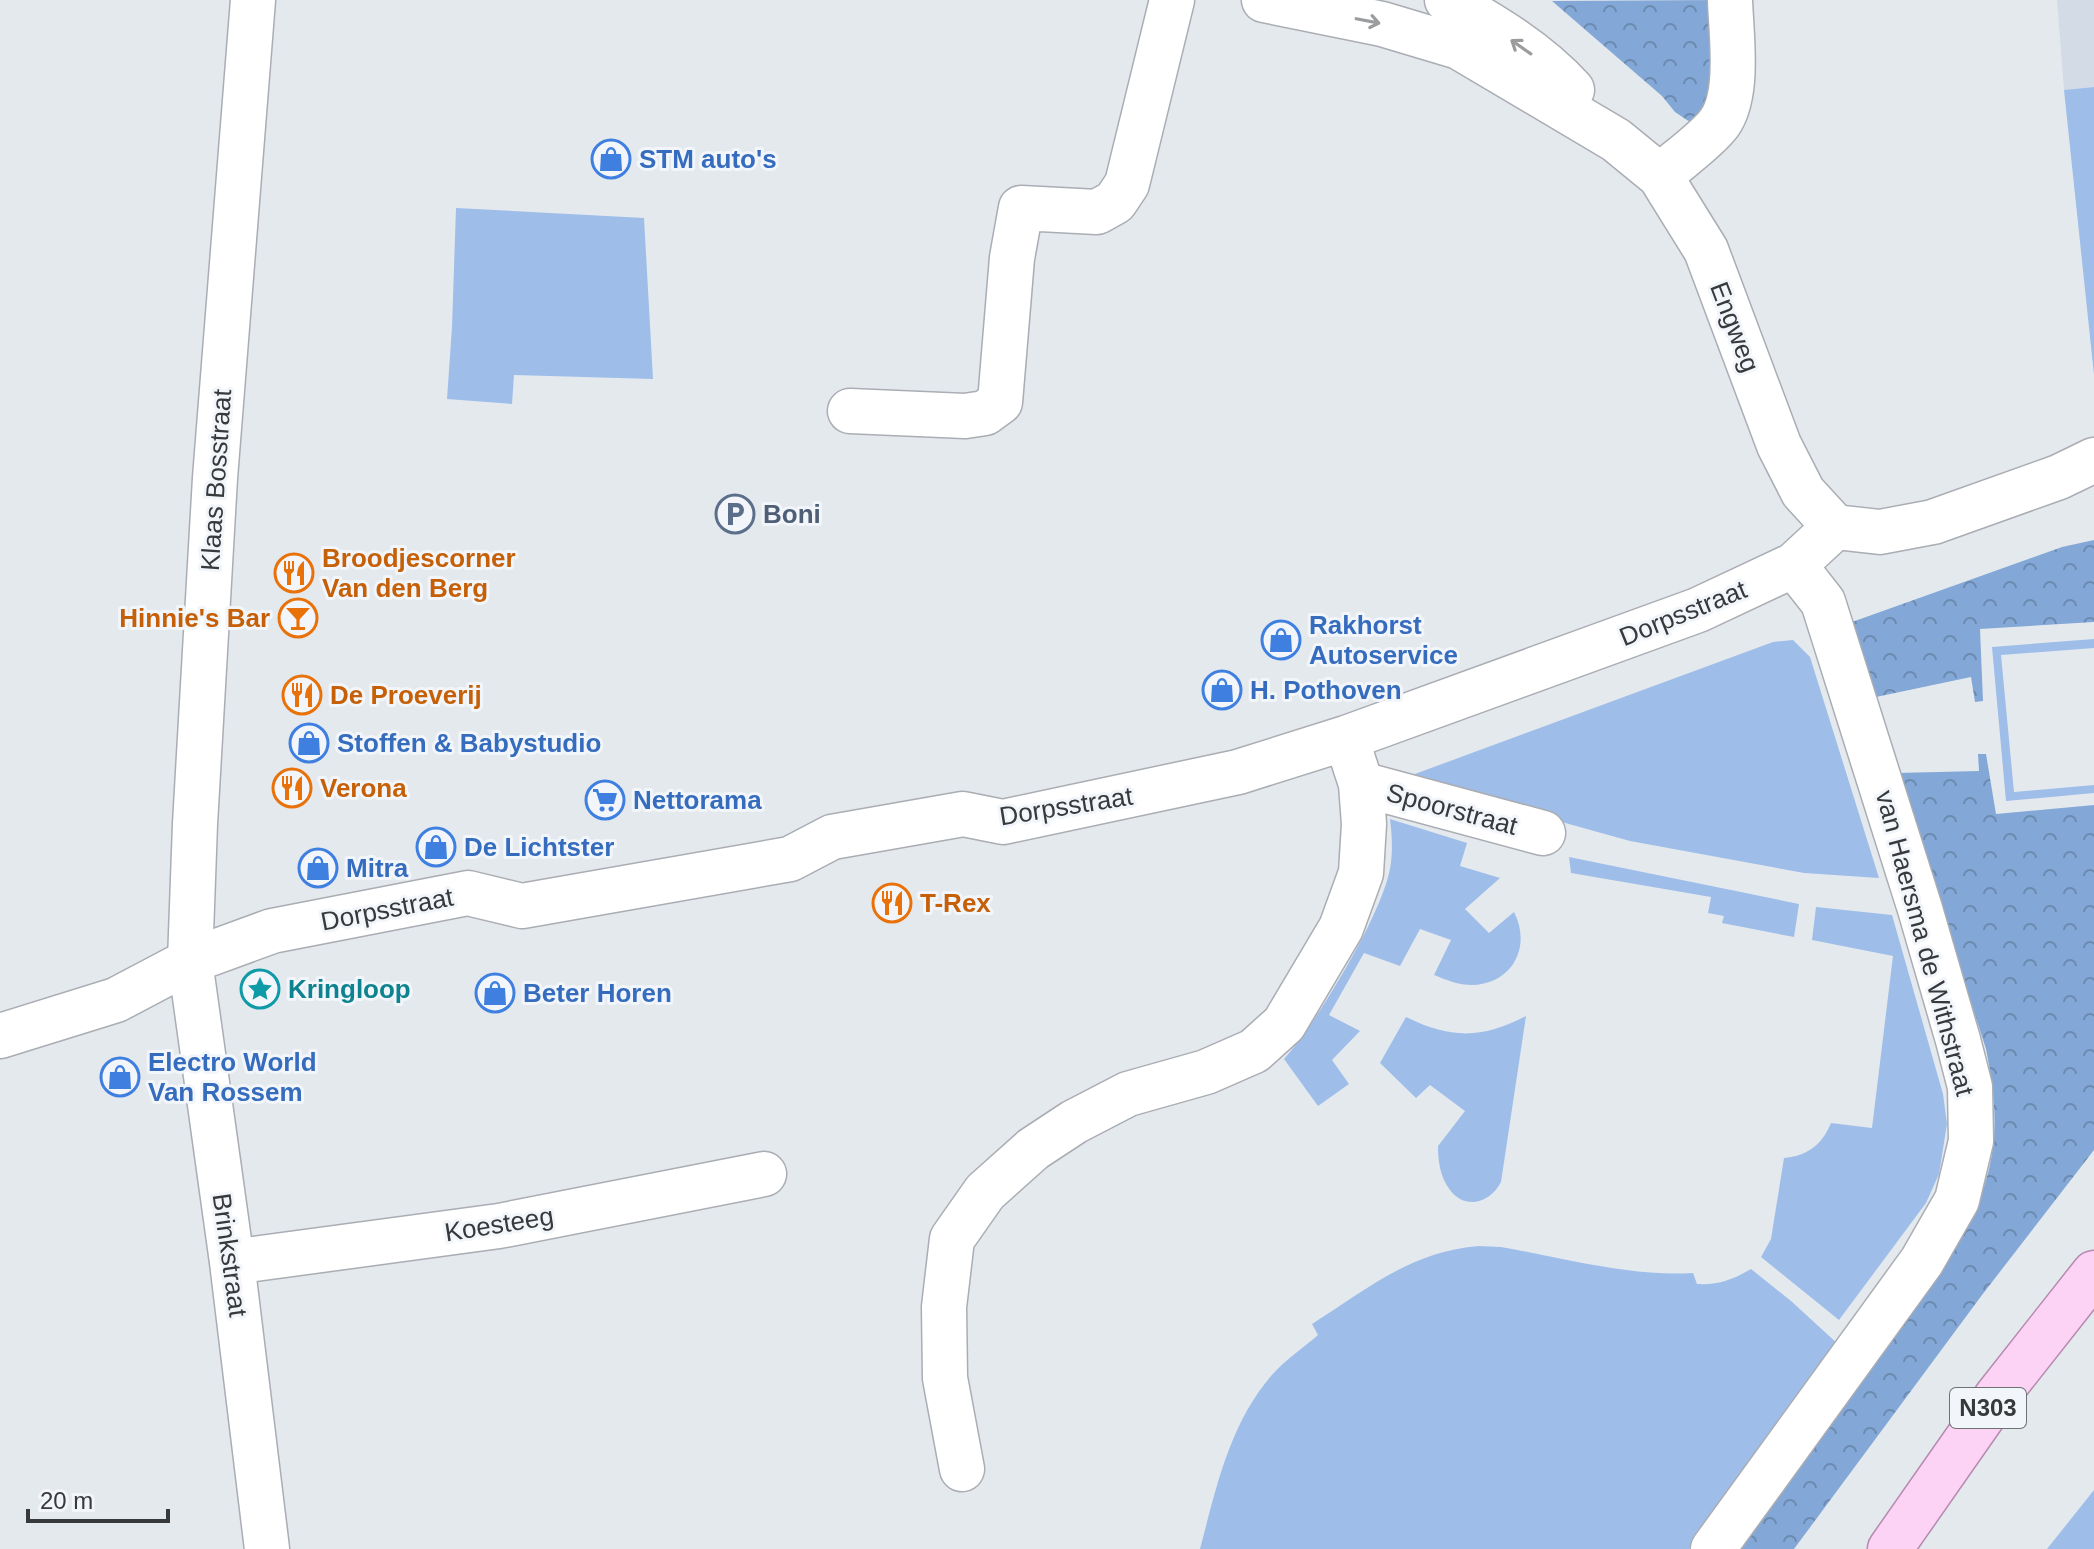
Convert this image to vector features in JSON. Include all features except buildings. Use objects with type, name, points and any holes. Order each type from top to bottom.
[{"type":"main road","name":"N303","points":[[1890,1549],[1997,1396],[2094,1273]]},
{"type":"street","name":"Klaas Bosstraat","points":[[190,961],[215,478],[253,0]]},
{"type":"street","points":[[850,411],[965,416],[985,413],[1000,402],[1012,258],[1021,208],[1097,212],[1115,202],[1127,184],[1172,0]]},
{"type":"street","name":"Engweg","points":[[1264,0],[1382,24],[1469,16],[1660,176],[1706,250],[1779,445],[1803,492],[1835,527]]},
{"type":"street","points":[[1660,176],[1718,125],[1728,103],[1732,82],[1730,0]]},
{"type":"street","points":[[1835,527],[1880,532],[1933,522],[2082,470]]},
{"type":"street","name":"Dorpsstraat","points":[[0,1036],[116,1000],[190,961],[272,931],[468,893],[522,906],[790,859],[832,837],[963,814],[1003,822],[1238,772],[1346,738],[1698,610],[1794,565],[1835,527]]},
{"type":"street","name":"van Haersma de Withstraat","points":[[1713,1549],[1922,1261],[1957,1200],[1971,1141],[1970,1087],[1958,1040],[1867,737],[1823,602],[1794,565]]},
{"type":"street","points":[[962,1469],[945,1378],[944,1307],[952,1239],[985,1192],[1033,1149],[1074,1122],[1128,1094],[1206,1072],[1254,1051],[1284,1024],[1341,928],[1361,873],[1364,824],[1361,784],[1346,738]]},
{"type":"street","name":"Spoorstraat","points":[[1361,784],[1543,833]]},
{"type":"street","name":"Brinkstraat","points":[[190,961],[232,1262],[267,1549]]},
{"type":"street","name":"Koesteeg","points":[[232,1262],[499,1226],[764,1174]]},
{"type":"shaded area","points":[[2057,0],[2094,0],[2094,87],[2064,90]]},
{"type":"shaded area","points":[[2094,87],[2094,375],[2064,90]]},
{"type":"shaded area","points":[[456,208],[644,218],[653,379],[514,375],[512,404],[447,399]]},
{"type":"shaded area","points":[[2094,639],[2094,648],[2001,655],[2014,792],[2094,785],[2094,793],[2006,801],[1992,647]]},
{"type":"shaded area","points":[[1793,640],[1810,657],[1879,878],[1804,873],[1630,841],[1404,778],[1773,642]]},
{"type":"shaded area","points":[[1390,819],[1467,843],[1460,866],[1500,878],[1465,909],[1489,933],[1514,912],[1521,938],[1519,950],[1508,971],[1486,983],[1472,985],[1434,975],[1451,940],[1420,929],[1400,966],[1364,953],[1329,1015],[1360,1031],[1332,1060],[1349,1084],[1318,1106],[1284,1059],[1330,995],[1374,913],[1390,869]]},
{"type":"shaded area","points":[[1569,857],[1799,904],[1794,937],[1722,923],[1724,916],[1708,913],[1711,897],[1571,873]]},
{"type":"shaded area","points":[[1816,907],[1892,915],[1943,1094],[1947,1124],[1939,1174],[1926,1203],[1839,1320],[1761,1257],[1771,1239],[1784,1158],[1813,1148],[1831,1123],[1872,1128],[1893,956],[1812,940]]},
{"type":"shaded area","points":[[1526,1016],[1501,1182],[1485,1199],[1463,1200],[1456,1197],[1444,1180],[1438,1146],[1465,1111],[1430,1085],[1416,1098],[1380,1063],[1406,1017],[1438,1029],[1466,1033],[1495,1029]]},
{"type":"shaded area","points":[[1479,1246],[1501,1247],[1621,1269],[1693,1273],[1697,1284],[1725,1281],[1751,1269],[1839,1345],[1773,1429],[1689,1549],[1200,1549],[1226,1458],[1244,1415],[1271,1376],[1318,1335],[1312,1324],[1371,1285],[1411,1264],[1432,1255]]},
{"type":"shaded area","points":[[2094,1490],[2094,1549],[2047,1549]]},
{"type":"green space","points":[[1718,0],[1708,107],[1690,122],[1552,1]]},
{"type":"green space","points":[[2094,540],[2094,622],[1980,629],[1983,701],[1975,702],[1971,677],[1876,697],[1852,622],[2062,547]]},
{"type":"green space","points":[[1978,754],[1986,754],[1996,814],[2094,805],[2094,1150],[1794,1549],[1741,1549],[1949,1254],[1973,1213],[1989,1169],[1994,1139],[1994,1109],[1986,1049],[1897,773],[1979,771]]},
{"type":"place","name":"STM auto's","points":[[611,159]]},
{"type":"place","name":"Boni","points":[[735,514]]},
{"type":"place","name":"Broodjescorner Van den Berg","points":[[294,573]]},
{"type":"place","name":"Hinnie's Bar","points":[[298,618]]},
{"type":"place","name":"Rakhorst Autoservice","points":[[1281,640]]},
{"type":"place","name":"H. Pothoven","points":[[1222,690]]},
{"type":"place","name":"De Proeverij","points":[[302,695]]},
{"type":"place","name":"Stoffen & Babystudio","points":[[309,743]]},
{"type":"place","name":"Verona","points":[[292,788]]},
{"type":"place","name":"Nettorama","points":[[605,800]]},
{"type":"place","name":"De Lichtster","points":[[436,847]]},
{"type":"place","name":"Mitra","points":[[318,868]]},
{"type":"place","name":"T-Rex","points":[[892,903]]},
{"type":"place","name":"Kringloop","points":[[260,989]]},
{"type":"place","name":"Beter Horen","points":[[495,993]]},
{"type":"place","name":"Electro World Van Rossem","points":[[120,1077]]}]
